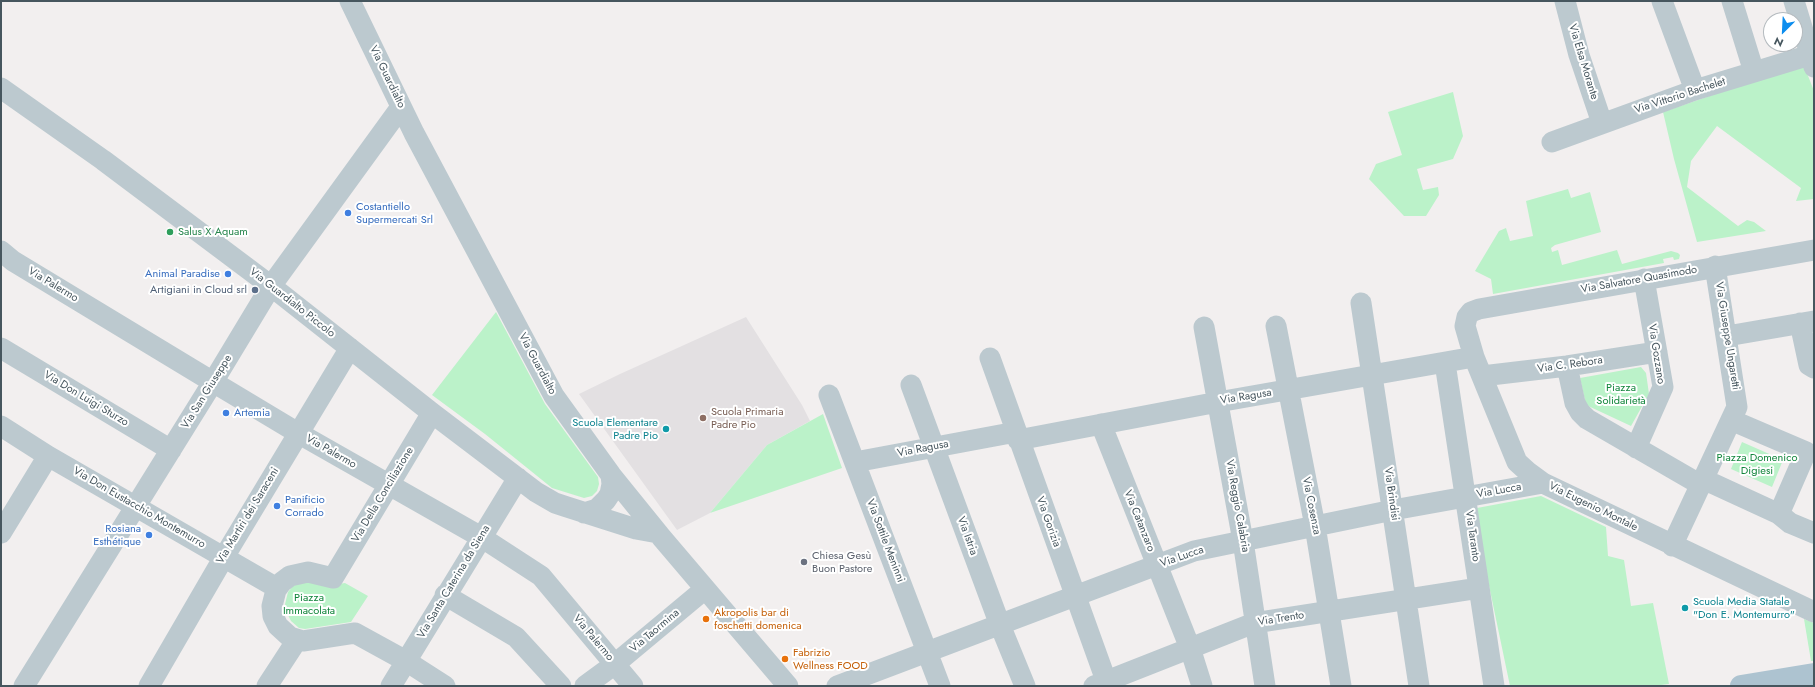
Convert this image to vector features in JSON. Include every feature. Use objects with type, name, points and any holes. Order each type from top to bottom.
[{"type":"main road","points":[[1741,686],[1803,678]]},
{"type":"street","name":"Via Guardialto","points":[[350,1],[414,134],[554,396],[611,474],[658,533],[788,686]]},
{"type":"street","name":"Via Elsa Morante","points":[[1565,1],[1579,55],[1602,123]]},
{"type":"street","points":[[1662,1],[1695,90]]},
{"type":"street","points":[[1732,1],[1754,72]]},
{"type":"street","points":[[1794,1],[1812,61]]},
{"type":"street","name":"Via Vittorio Bachelet","points":[[1552,142],[1695,90],[1754,72],[1812,61]]},
{"type":"street","name":"Via Guardialto Piccolo","points":[[1,88],[103,160],[271,286],[432,413],[536,492],[555,503],[584,513],[636,529],[658,533]]},
{"type":"street","name":"Via San Giuseppe","points":[[24,686],[271,286],[402,107]]},
{"type":"street","name":"Via Salvatore Quasimodo","points":[[1467,317],[1471,312],[1479,309],[1715,266],[1814,250]]},
{"type":"street","name":"Via Palermo","points":[[1,251],[13,261],[213,382],[298,433],[481,537],[541,576],[632,686]]},
{"type":"street","name":"Via Giuseppe Ungaretti","points":[[1715,266],[1727,336],[1734,413]]},
{"type":"street","name":"Via Gozzano","points":[[1636,448],[1663,387],[1644,279]]},
{"type":"street","name":"Via Brindisi","points":[[1361,303],[1394,510],[1419,686]]},
{"type":"street","name":"Via Eugenio Montale","points":[[1467,317],[1465,326],[1478,367],[1517,462],[1528,472],[1543,483],[1672,546],[1814,612]]},
{"type":"street","points":[[1727,336],[1807,322],[1809,365],[1814,368]]},
{"type":"street","name":"Via Cosenza","points":[[1276,326],[1315,526],[1341,686]]},
{"type":"street","name":"Via Reggio Calabria","points":[[1204,327],[1243,541],[1254,623],[1265,686]]},
{"type":"street","name":"Via Don Luigi Sturzo","points":[[1,348],[171,450]]},
{"type":"street","name":"Via Martiri dei Saraceni","points":[[148,686],[350,348]]},
{"type":"street","name":"Via C. Rebora","points":[[1478,367],[1567,366],[1657,352]]},
{"type":"street","name":"Via Gorizia","points":[[990,358],[1075,596],[1102,684]]},
{"type":"street","name":"Via Ragusa","points":[[855,462],[934,446],[1101,424],[1218,402],[1445,363],[1478,367]]},
{"type":"street","name":"Via Taranto","points":[[1445,363],[1494,686]]},
{"type":"street","points":[[1567,366],[1575,403],[1580,412],[1587,419],[1636,448],[1702,482],[1779,514],[1790,523],[1814,533]]},
{"type":"street","name":"Via Istria","points":[[911,385],[1000,625],[1025,686]]},
{"type":"street","name":"Via Sottile Meninni","points":[[829,395],[940,686]]},
{"type":"street","name":"Via Della Conciliazione","points":[[278,588],[290,576],[299,573],[308,572],[333,578],[432,413]]},
{"type":"street","points":[[1672,546],[1734,413],[1806,452],[1806,470],[1779,514]]},
{"type":"street","name":"Via Catanzaro","points":[[1101,424],[1190,648],[1202,686]]},
{"type":"street","name":"Via Don Eustacchio Montemurro","points":[[1,426],[48,456],[136,505],[278,588]]},
{"type":"street","points":[[1,533],[48,456]]},
{"type":"street","points":[[584,513],[597,509],[606,500],[610,494],[612,484],[611,474]]},
{"type":"street","name":"Via Santa Caterina da Siena","points":[[391,686],[445,595],[518,478]]},
{"type":"street","name":"Via Lucca","points":[[837,686],[1194,551],[1394,510],[1543,483]]},
{"type":"street","points":[[278,588],[274,597],[273,616],[278,626],[284,633],[297,640],[303,641],[352,632],[406,661],[445,686]]},
{"type":"street","name":"Via Trento","points":[[1102,684],[1254,623],[1479,588]]},
{"type":"street","name":"Via Taormina","points":[[585,686],[615,664],[705,590]]},
{"type":"street","points":[[445,595],[516,637],[561,686]]},
{"type":"street","points":[[268,686],[297,640]]},
{"type":"shaded area","points":[[746,317],[802,405],[810,421],[767,445],[710,513],[677,530],[579,394]]},
{"type":"green space","points":[[1800,65],[1805,68],[1814,91],[1814,199],[1796,201],[1801,188],[1717,126],[1691,161],[1687,187],[1738,226],[1747,220],[1754,222],[1766,231],[1697,242],[1674,159],[1663,112]]},
{"type":"green space","points":[[1453,92],[1463,136],[1453,159],[1417,169],[1423,190],[1438,187],[1439,195],[1426,216],[1404,216],[1369,179],[1376,164],[1402,155],[1388,112]]},
{"type":"green space","points":[[1568,189],[1571,198],[1590,192],[1601,232],[1555,245],[1551,248],[1552,252],[1558,250],[1562,265],[1617,250],[1622,264],[1671,251],[1680,255],[1679,259],[1674,260],[1673,257],[1663,259],[1664,263],[1493,294],[1491,279],[1475,271],[1499,231],[1506,228],[1510,241],[1533,236],[1526,201]]},
{"type":"green space","points":[[496,312],[545,404],[598,477],[599,484],[597,491],[592,496],[584,498],[552,488],[485,434],[432,395]]},
{"type":"green space","name":"Piazza Solidarietà","points":[[1641,367],[1646,373],[1649,394],[1631,426],[1586,405],[1580,378]]},
{"type":"green space","points":[[823,414],[842,468],[710,513],[767,445]]},
{"type":"green space","name":"Piazza Domenico Digiesi","points":[[1742,442],[1783,460],[1772,487],[1731,469]]},
{"type":"green space","points":[[1541,496],[1606,527],[1608,556],[1624,560],[1631,606],[1653,603],[1669,684],[1653,686],[1510,686],[1487,576],[1477,508]]},
{"type":"green space","name":"Piazza Immacolata","points":[[305,581],[326,586],[345,583],[368,596],[351,622],[305,629],[299,628],[291,621],[285,604],[288,592],[293,586]]},
{"type":"green space","points":[[1804,619],[1814,623],[1814,661],[1811,661]]},
{"type":"place","name":"Costantiello Supermercati Srl","points":[[348,213]]},
{"type":"place","name":"Salus X Aquam","points":[[170,232]]},
{"type":"place","name":"Animal Paradise","points":[[228,274]]},
{"type":"place","name":"Artigiani in Cloud srl","points":[[255,290]]},
{"type":"place","name":"Artemia","points":[[226,413]]},
{"type":"place","name":"Scuola Primaria Padre Pio","points":[[703,418]]},
{"type":"place","name":"Scuola Elementare Padre Pio","points":[[666,429]]},
{"type":"place","name":"Panificio Corrado","points":[[277,506]]},
{"type":"place","name":"Rosiana Esthétique","points":[[149,535]]},
{"type":"place","name":"Chiesa Gesù Buon Pastore","points":[[804,562]]},
{"type":"place","name":"Scuola Media Statale \"Don E. Montemurro\"","points":[[1685,608]]},
{"type":"place","name":"Akropolis bar di foschetti domenica","points":[[706,619]]},
{"type":"place","name":"Fabrizio Wellness FOOD","points":[[785,659]]}]
